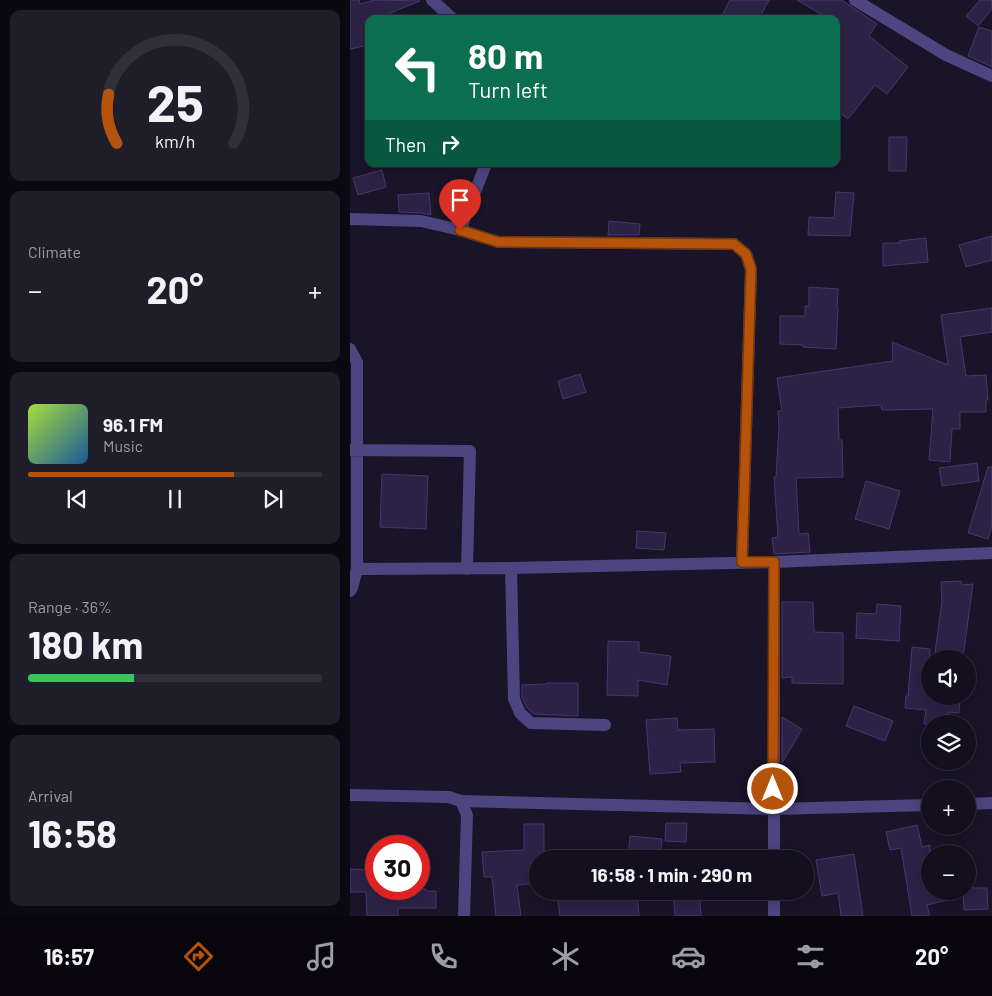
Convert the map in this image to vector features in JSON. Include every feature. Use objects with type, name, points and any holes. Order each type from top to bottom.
[{"type":"street","points":[[432,0],[449,15]]},
{"type":"street","points":[[855,0],[946,55],[992,76]]},
{"type":"street","points":[[460,230],[485,167]]},
{"type":"street","points":[[350,219],[421,221],[460,230],[498,242],[734,244],[746,254],[751,269],[742,562]]},
{"type":"street","points":[[350,349],[357,362],[354,391],[354,521],[357,569],[350,591]]},
{"type":"street","points":[[354,450],[470,451],[467,569]]},
{"type":"street","points":[[357,569],[467,569],[774,562],[992,553]]},
{"type":"street","points":[[774,562],[774,850]]},
{"type":"street","points":[[511,568],[514,698],[520,713],[531,723],[605,725]]},
{"type":"street","points":[[350,795],[449,797],[461,802],[773,809],[921,805]]},
{"type":"street","points":[[461,802],[467,815],[464,916]]},
{"type":"street","points":[[976,804],[992,803]]},
{"type":"street","points":[[774,900],[774,916]]},
{"type":"building","points":[[350,0],[359,0],[360,4],[375,0],[420,1],[385,15],[365,15],[365,46],[350,49]]},
{"type":"building","points":[[730,0],[769,0],[761,15],[722,15]]},
{"type":"building","points":[[797,0],[842,0],[877,24],[869,36],[908,67],[887,94],[875,85],[848,119],[840,113],[840,15],[822,15]]},
{"type":"building","points":[[980,0],[992,0],[992,9],[978,26],[966,16]]},
{"type":"building","points":[[979,27],[992,31],[992,67],[968,56]]},
{"type":"building","points":[[889,137],[907,137],[906,171],[889,171]]},
{"type":"building","points":[[382,170],[386,187],[358,195],[353,178]]},
{"type":"building","points":[[836,192],[854,193],[850,236],[808,235],[809,217],[834,218]]},
{"type":"building","points":[[429,193],[431,215],[399,212],[398,195]]},
{"type":"building","points":[[609,221],[640,224],[639,235],[608,235]]},
{"type":"building","points":[[992,236],[992,260],[966,267],[959,245]]},
{"type":"building","points":[[926,238],[928,262],[883,266],[883,243],[900,243],[899,241]]},
{"type":"building","points":[[809,287],[838,289],[836,349],[780,344],[780,316],[805,316],[805,306],[809,306]]},
{"type":"building","points":[[992,308],[992,332],[960,337],[966,376],[986,375],[988,400],[986,400],[986,412],[960,412],[960,429],[952,429],[950,462],[929,460],[933,409],[882,410],[881,405],[838,408],[839,440],[842,440],[843,477],[796,478],[799,534],[808,533],[810,552],[774,554],[772,538],[778,537],[774,477],[776,477],[778,411],[782,411],[777,378],[893,361],[892,342],[948,365],[941,315]]},
{"type":"building","points":[[580,374],[586,392],[563,399],[558,381]]},
{"type":"building","points":[[977,463],[979,481],[942,486],[939,468]]},
{"type":"building","points":[[988,467],[992,467],[992,525],[988,539],[968,533]]},
{"type":"building","points":[[382,474],[428,476],[426,529],[380,527]]},
{"type":"building","points":[[866,481],[900,491],[889,529],[855,519]]},
{"type":"building","points":[[637,531],[666,533],[664,550],[636,548]]},
{"type":"building","points":[[961,581],[962,585],[973,584],[964,650],[935,650],[942,601],[941,582]]},
{"type":"building","points":[[782,602],[813,602],[814,632],[843,633],[843,684],[792,683],[792,677],[782,678]]},
{"type":"building","points":[[877,604],[901,606],[899,641],[856,638],[857,613],[876,614]]},
{"type":"building","points":[[608,641],[639,642],[639,652],[671,656],[667,685],[638,680],[638,696],[607,695]]},
{"type":"building","points":[[912,647],[930,649],[921,650],[921,705],[959,705],[959,713],[949,712],[949,715],[925,715],[926,710],[905,708],[906,696],[908,696]]},
{"type":"building","points":[[578,683],[578,716],[534,714],[527,708],[522,697],[522,685]]},
{"type":"building","points":[[854,706],[893,721],[885,741],[846,726]]},
{"type":"building","points":[[782,717],[802,729],[782,763]]},
{"type":"building","points":[[677,718],[678,730],[714,729],[715,762],[680,763],[681,772],[650,774],[646,720]]},
{"type":"building","points":[[666,823],[687,823],[686,842],[665,841]]},
{"type":"building","points":[[524,824],[544,824],[544,850],[529,850],[529,884],[517,885],[521,916],[496,916],[492,877],[484,877],[482,852],[524,850]]},
{"type":"building","points":[[917,825],[922,845],[921,900],[948,900],[927,905],[930,916],[912,916],[901,848],[890,850],[886,832]]},
{"type":"building","points":[[630,836],[662,839],[661,850],[629,850]]},
{"type":"building","points":[[854,854],[863,916],[841,916],[838,893],[822,896],[816,860]]},
{"type":"building","points":[[350,869],[365,870],[365,892],[350,892]]},
{"type":"building","points":[[976,888],[987,888],[988,909],[964,910],[963,900],[976,900]]},
{"type":"building","points":[[430,891],[436,891],[436,908],[398,908],[398,916],[367,916],[366,900],[430,900]]},
{"type":"building","points":[[558,900],[638,900],[639,916],[560,916]]},
{"type":"building","points":[[674,900],[700,900],[701,916],[675,916]]},
{"type":"route","points":[[460,230],[498,242],[734,244],[746,254],[751,269],[742,562],[774,562],[773,789]]}]
